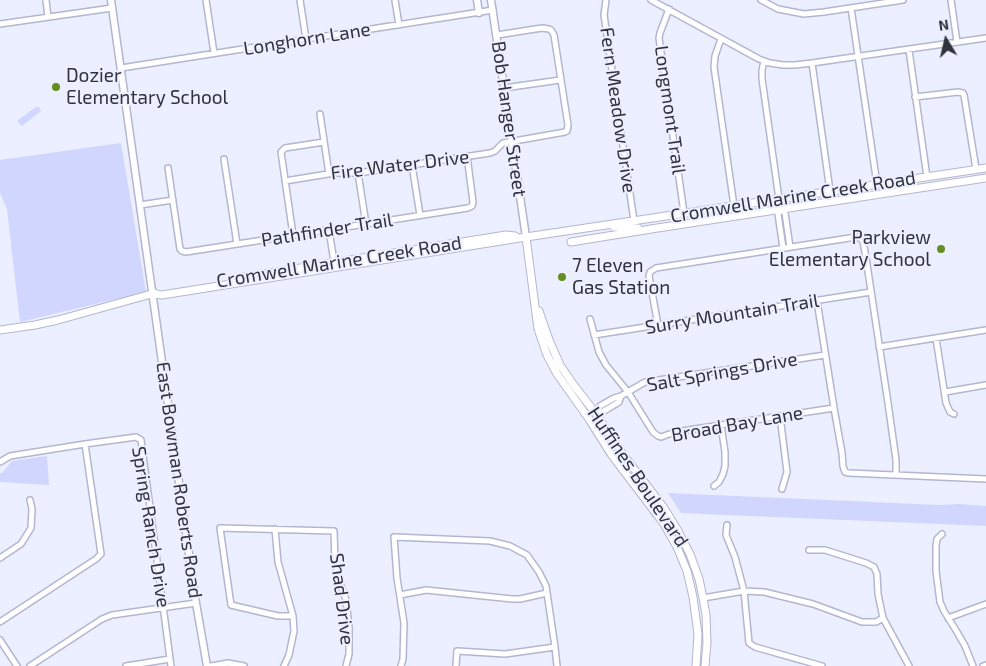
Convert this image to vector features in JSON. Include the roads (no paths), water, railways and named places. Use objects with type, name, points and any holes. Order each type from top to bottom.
[{"type":"main road","name":"Cromwell Marine Creek Road","points":[[153,294],[162,295],[526,237],[986,168]]},
{"type":"main road","points":[[927,176],[928,186]]},
{"type":"main road","name":"Cromwell Marine Creek Road","points":[[571,242],[986,178]]},
{"type":"main road","points":[[779,199],[781,209]]},
{"type":"main road","name":"Cromwell Marine Creek Road","points":[[601,226],[651,229]]},
{"type":"main road","name":"Cromwell Marine Creek Road","points":[[0,330],[58,320],[161,291],[506,235],[526,237]]},
{"type":"main road","name":"Huffines Boulevard","points":[[526,237],[538,329],[556,374],[589,419],[625,474],[664,524],[677,547],[687,571],[698,634],[696,666]]},
{"type":"main road","name":"Huffines Boulevard","points":[[534,300],[560,365],[622,453],[664,508],[678,529],[690,554],[699,579],[706,615],[707,643],[705,666]]},
{"type":"street","points":[[46,0],[48,17]]},
{"type":"street","name":"East Bowman Roberts Road","points":[[111,0],[206,666]]},
{"type":"street","points":[[206,0],[214,54]]},
{"type":"street","points":[[300,0],[306,39]]},
{"type":"street","points":[[395,0],[399,25]]},
{"type":"street","points":[[477,0],[479,13]]},
{"type":"street","name":"Bob Hanger Street","points":[[491,0],[526,237]]},
{"type":"street","name":"Fern Meadow Drive","points":[[606,0],[604,15],[634,221]]},
{"type":"street","points":[[651,0],[764,61],[783,65],[794,66],[986,38]]},
{"type":"street","points":[[761,0],[778,9],[804,14],[903,0]]},
{"type":"street","points":[[951,0],[958,42]]},
{"type":"street","points":[[0,24],[112,8]]},
{"type":"street","points":[[851,8],[876,184]]},
{"type":"street","name":"Longmont Trail","points":[[669,9],[659,38],[684,213]]},
{"type":"street","name":"Longhorn Lane","points":[[121,68],[493,10]]},
{"type":"street","points":[[497,35],[542,28],[551,30],[554,35],[560,80],[504,88]]},
{"type":"street","points":[[721,39],[715,56],[714,67],[734,206]]},
{"type":"street","points":[[909,50],[927,176]]},
{"type":"street","points":[[764,61],[762,79],[779,199]]},
{"type":"street","points":[[812,63],[830,191]]},
{"type":"street","name":"Fire Water Drive","points":[[285,181],[330,174],[358,173],[492,152],[501,144],[563,134],[567,131],[568,125],[560,80]]},
{"type":"street","points":[[916,97],[958,92],[964,95],[976,169]]},
{"type":"street","points":[[320,114],[330,174]]},
{"type":"street","points":[[293,235],[280,154],[283,149],[324,142]]},
{"type":"street","name":"Pathfinder Trail","points":[[173,200],[180,249],[186,252],[468,208],[472,206],[473,202],[466,156]]},
{"type":"street","points":[[224,160],[237,244]]},
{"type":"street","points":[[412,165],[420,216]]},
{"type":"street","points":[[140,205],[173,200],[168,168]]},
{"type":"street","points":[[358,173],[366,224]]},
{"type":"street","points":[[783,248],[778,214],[781,209],[786,213],[790,247]]},
{"type":"street","points":[[329,230],[334,262]]},
{"type":"street","points":[[658,325],[650,276],[652,269],[660,266],[856,236],[860,238],[863,241],[894,440],[897,465],[896,474]]},
{"type":"street","name":"Surry Mountain Trail","points":[[594,335],[870,292]]},
{"type":"street","points":[[817,300],[842,453],[842,466],[845,472],[986,479]]},
{"type":"street","name":"Broad Bay Lane","points":[[590,319],[599,352],[606,365],[628,392],[654,432],[661,437],[675,432],[834,408]]},
{"type":"street","points":[[879,347],[986,330]]},
{"type":"street","points":[[936,338],[944,392],[948,408],[954,414]]},
{"type":"street","name":"Salt Springs Drive","points":[[589,419],[596,414],[600,406],[645,382],[825,355]]},
{"type":"street","points":[[944,392],[986,385]]},
{"type":"street","points":[[780,416],[787,472],[782,489]]},
{"type":"street","points":[[714,486],[720,482],[725,466],[726,452],[721,425]]},
{"type":"street","name":"Spring Ranch Drive","points":[[0,462],[10,456],[85,444],[136,437],[140,440],[171,666]]},
{"type":"street","points":[[0,622],[101,554],[85,444]]},
{"type":"street","points":[[0,558],[21,544],[31,528],[32,509],[30,500]]},
{"type":"street","points":[[727,525],[726,534],[735,557],[744,591],[749,643],[755,647],[822,666]]},
{"type":"street","points":[[284,666],[289,654],[294,630],[293,616],[278,562],[275,529],[220,528],[231,605],[278,616],[293,616]]},
{"type":"street","name":"Shad Drive","points":[[275,529],[334,531],[335,564],[338,580],[346,600],[350,627],[349,654],[346,666]]},
{"type":"street","points":[[942,534],[937,539],[936,571],[940,602],[973,666]]},
{"type":"street","points":[[401,666],[404,624],[394,537],[490,541],[510,546],[527,555],[546,586],[557,666]]},
{"type":"street","points":[[809,550],[825,550],[874,567],[877,574],[878,594],[883,618],[909,666]]},
{"type":"street","points":[[400,595],[426,590],[512,599],[547,593]]},
{"type":"street","points":[[703,598],[744,591],[764,592],[813,604],[862,622],[876,622],[883,618]]},
{"type":"street","points":[[30,666],[102,619],[112,615],[196,603]]},
{"type":"street","points":[[948,618],[986,604]]},
{"type":"street","points":[[0,640],[17,666]]},
{"type":"street","points":[[456,666],[457,652],[505,654],[555,646]]},
{"type":"street","points":[[126,666],[170,659]]},
{"type":"street","points":[[211,666],[228,663],[244,666]]},
{"type":"street","points":[[982,666],[986,665]]},
{"type":"place","name":"Dozier Elementary School","points":[[56,87]]},
{"type":"place","name":"Parkview Elementary School","points":[[941,249]]},
{"type":"place","name":"7 Eleven Gas Station","points":[[562,277]]}]
